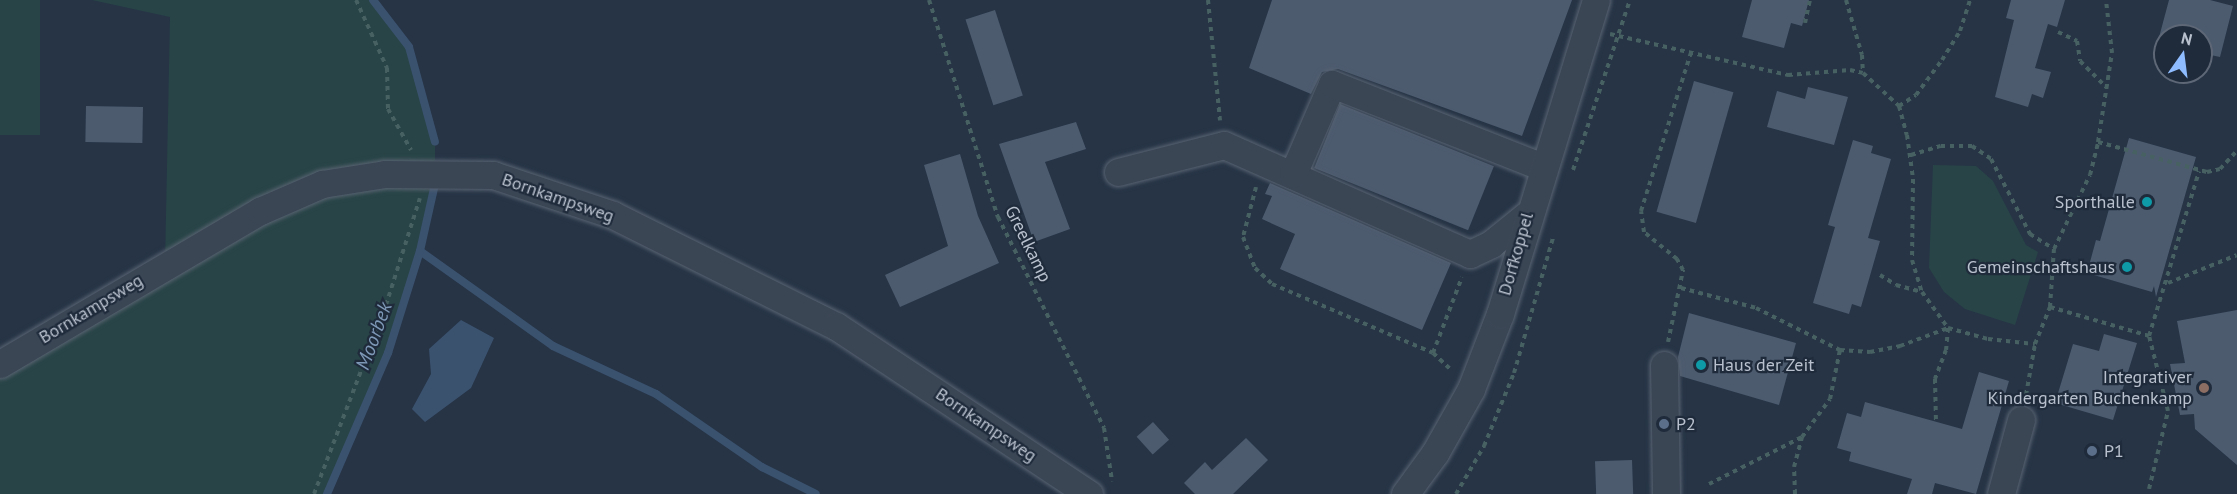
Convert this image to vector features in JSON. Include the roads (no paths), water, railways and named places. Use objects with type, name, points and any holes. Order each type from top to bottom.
[{"type":"street","name":"Dorfkoppel","points":[[1405,494],[1435,453],[1471,388],[1500,314],[1527,215],[1596,0]]},
{"type":"street","points":[[1293,174],[1332,84],[1543,166]]},
{"type":"street","points":[[1118,172],[1224,145],[1470,254],[1491,244],[1527,215]]},
{"type":"street","name":"Bornkampsweg","points":[[0,364],[260,211],[322,184],[385,174],[493,175],[550,192],[613,215],[726,268],[836,326],[1100,488]]},
{"type":"street","points":[[1664,364],[1666,494]]},
{"type":"street","points":[[2001,494],[2020,420]]},
{"type":"water","points":[[461,320],[494,338],[471,388],[425,422],[412,409],[431,374],[429,349]]},
{"type":"waterway","name":"Moorbek","points":[[373,0],[409,47],[435,142]]},
{"type":"waterway","name":"Moorbek","points":[[327,494],[388,353],[420,251],[435,184]]},
{"type":"waterway","points":[[420,251],[553,346],[656,394],[762,467],[816,494]]},
{"type":"place","name":"Sporthalle","points":[[2147,202]]},
{"type":"place","name":"Gemeinschaftshaus","points":[[2127,267]]},
{"type":"place","name":"Haus der Zeit","points":[[1701,365]]},
{"type":"place","name":"Integrativer Kindergarten Buchenkamp","points":[[2204,388]]},
{"type":"place","name":"P2","points":[[1664,424]]},
{"type":"place","name":"P1","points":[[2092,451]]}]
